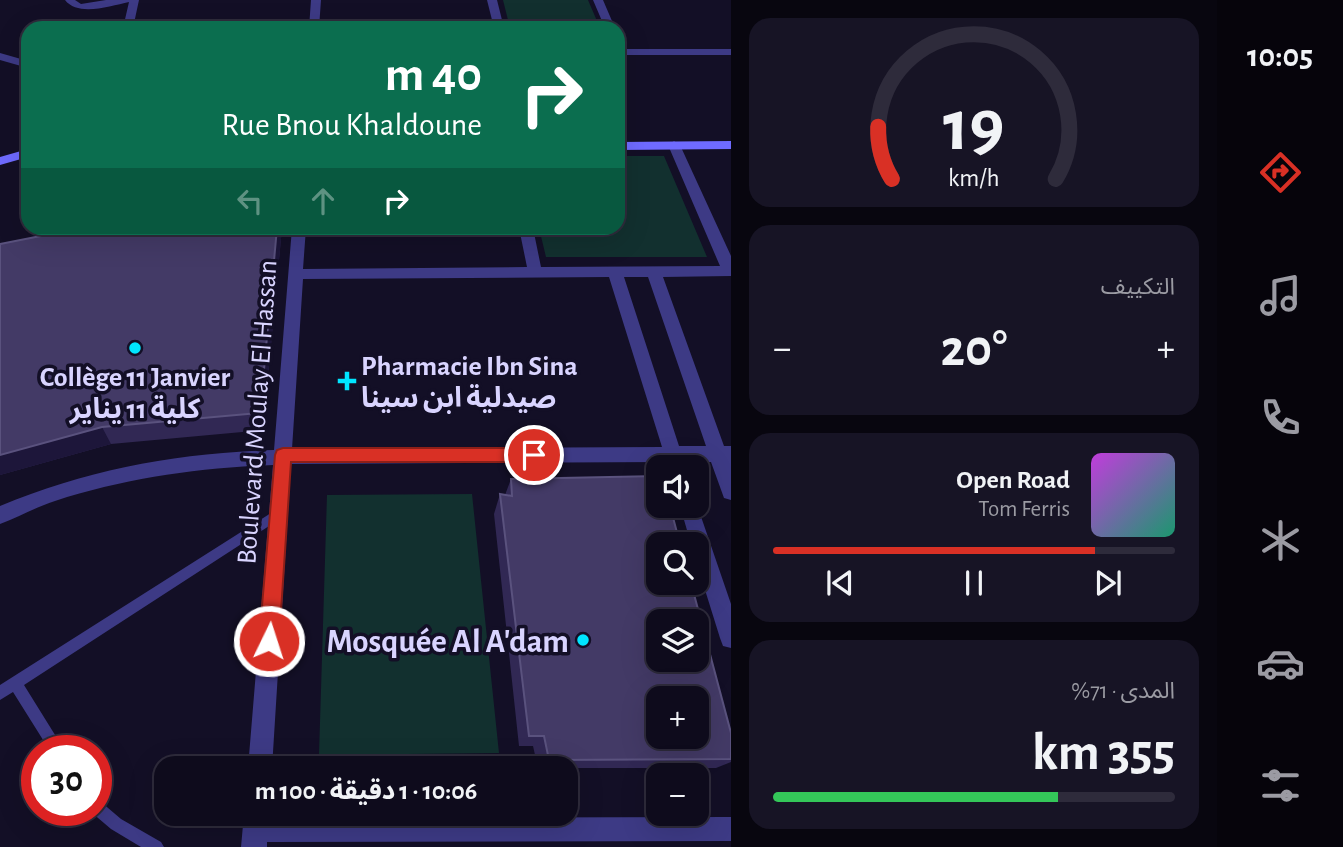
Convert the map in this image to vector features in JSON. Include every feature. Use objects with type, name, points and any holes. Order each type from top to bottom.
[{"type":"main road","points":[[625,146],[730,145]]},
{"type":"main road","points":[[0,161],[21,155]]},
{"type":"street","points":[[70,0],[80,6],[125,0]]},
{"type":"street","points":[[130,21],[134,0]]},
{"type":"street","points":[[314,21],[316,0]]},
{"type":"street","points":[[492,0],[497,21]]},
{"type":"street","points":[[598,0],[607,21]]},
{"type":"street","points":[[625,50],[730,52]]},
{"type":"street","points":[[0,55],[21,62]]},
{"type":"street","points":[[296,274],[730,271],[674,145]]},
{"type":"street","name":"Boulevard Moulay El Hassan","points":[[261,756],[299,235]]},
{"type":"street","points":[[527,235],[535,272]]},
{"type":"street","points":[[615,272],[673,455]]},
{"type":"street","points":[[654,272],[724,454],[730,492]]},
{"type":"street","points":[[0,515],[82,483],[156,469],[283,455],[646,461]]},
{"type":"street","points":[[693,518],[730,638]]},
{"type":"street","points":[[255,830],[730,829]]},
{"type":"lane","points":[[0,693],[279,513]]},
{"type":"lane","points":[[15,683],[48,735]]},
{"type":"lane","points":[[112,821],[156,847]]},
{"type":"green space","points":[[503,0],[588,0],[597,21],[508,21]]},
{"type":"green space","points":[[625,156],[664,156],[707,257],[546,257],[541,235],[625,235]]},
{"type":"green space","points":[[472,494],[499,753],[319,755],[327,495]]},
{"type":"building","name":"Collège 11 Janvier كلية 11 يناير","points":[[46,235],[276,235],[260,413],[102,427],[0,455],[0,244]]},
{"type":"building","name":"Mosquée Al A'dam","points":[[646,476],[646,518],[673,518],[677,532],[646,532],[646,595],[694,595],[698,609],[646,609],[646,672],[709,672],[709,650],[731,733],[731,759],[578,760],[578,756],[548,756],[544,736],[529,736],[500,494],[512,496],[511,479]]},
{"type":"place","name":"Collège 11 Janvier كلية 11 يناير","points":[[135,348]]},
{"type":"place","name":"Pharmacie Ibn Sina صيدلية ابن سينا","points":[[347,381]]},
{"type":"place","name":"Mosquée Al A'dam","points":[[583,640]]},
{"type":"route","points":[[269,641],[283,455],[534,455]]}]
